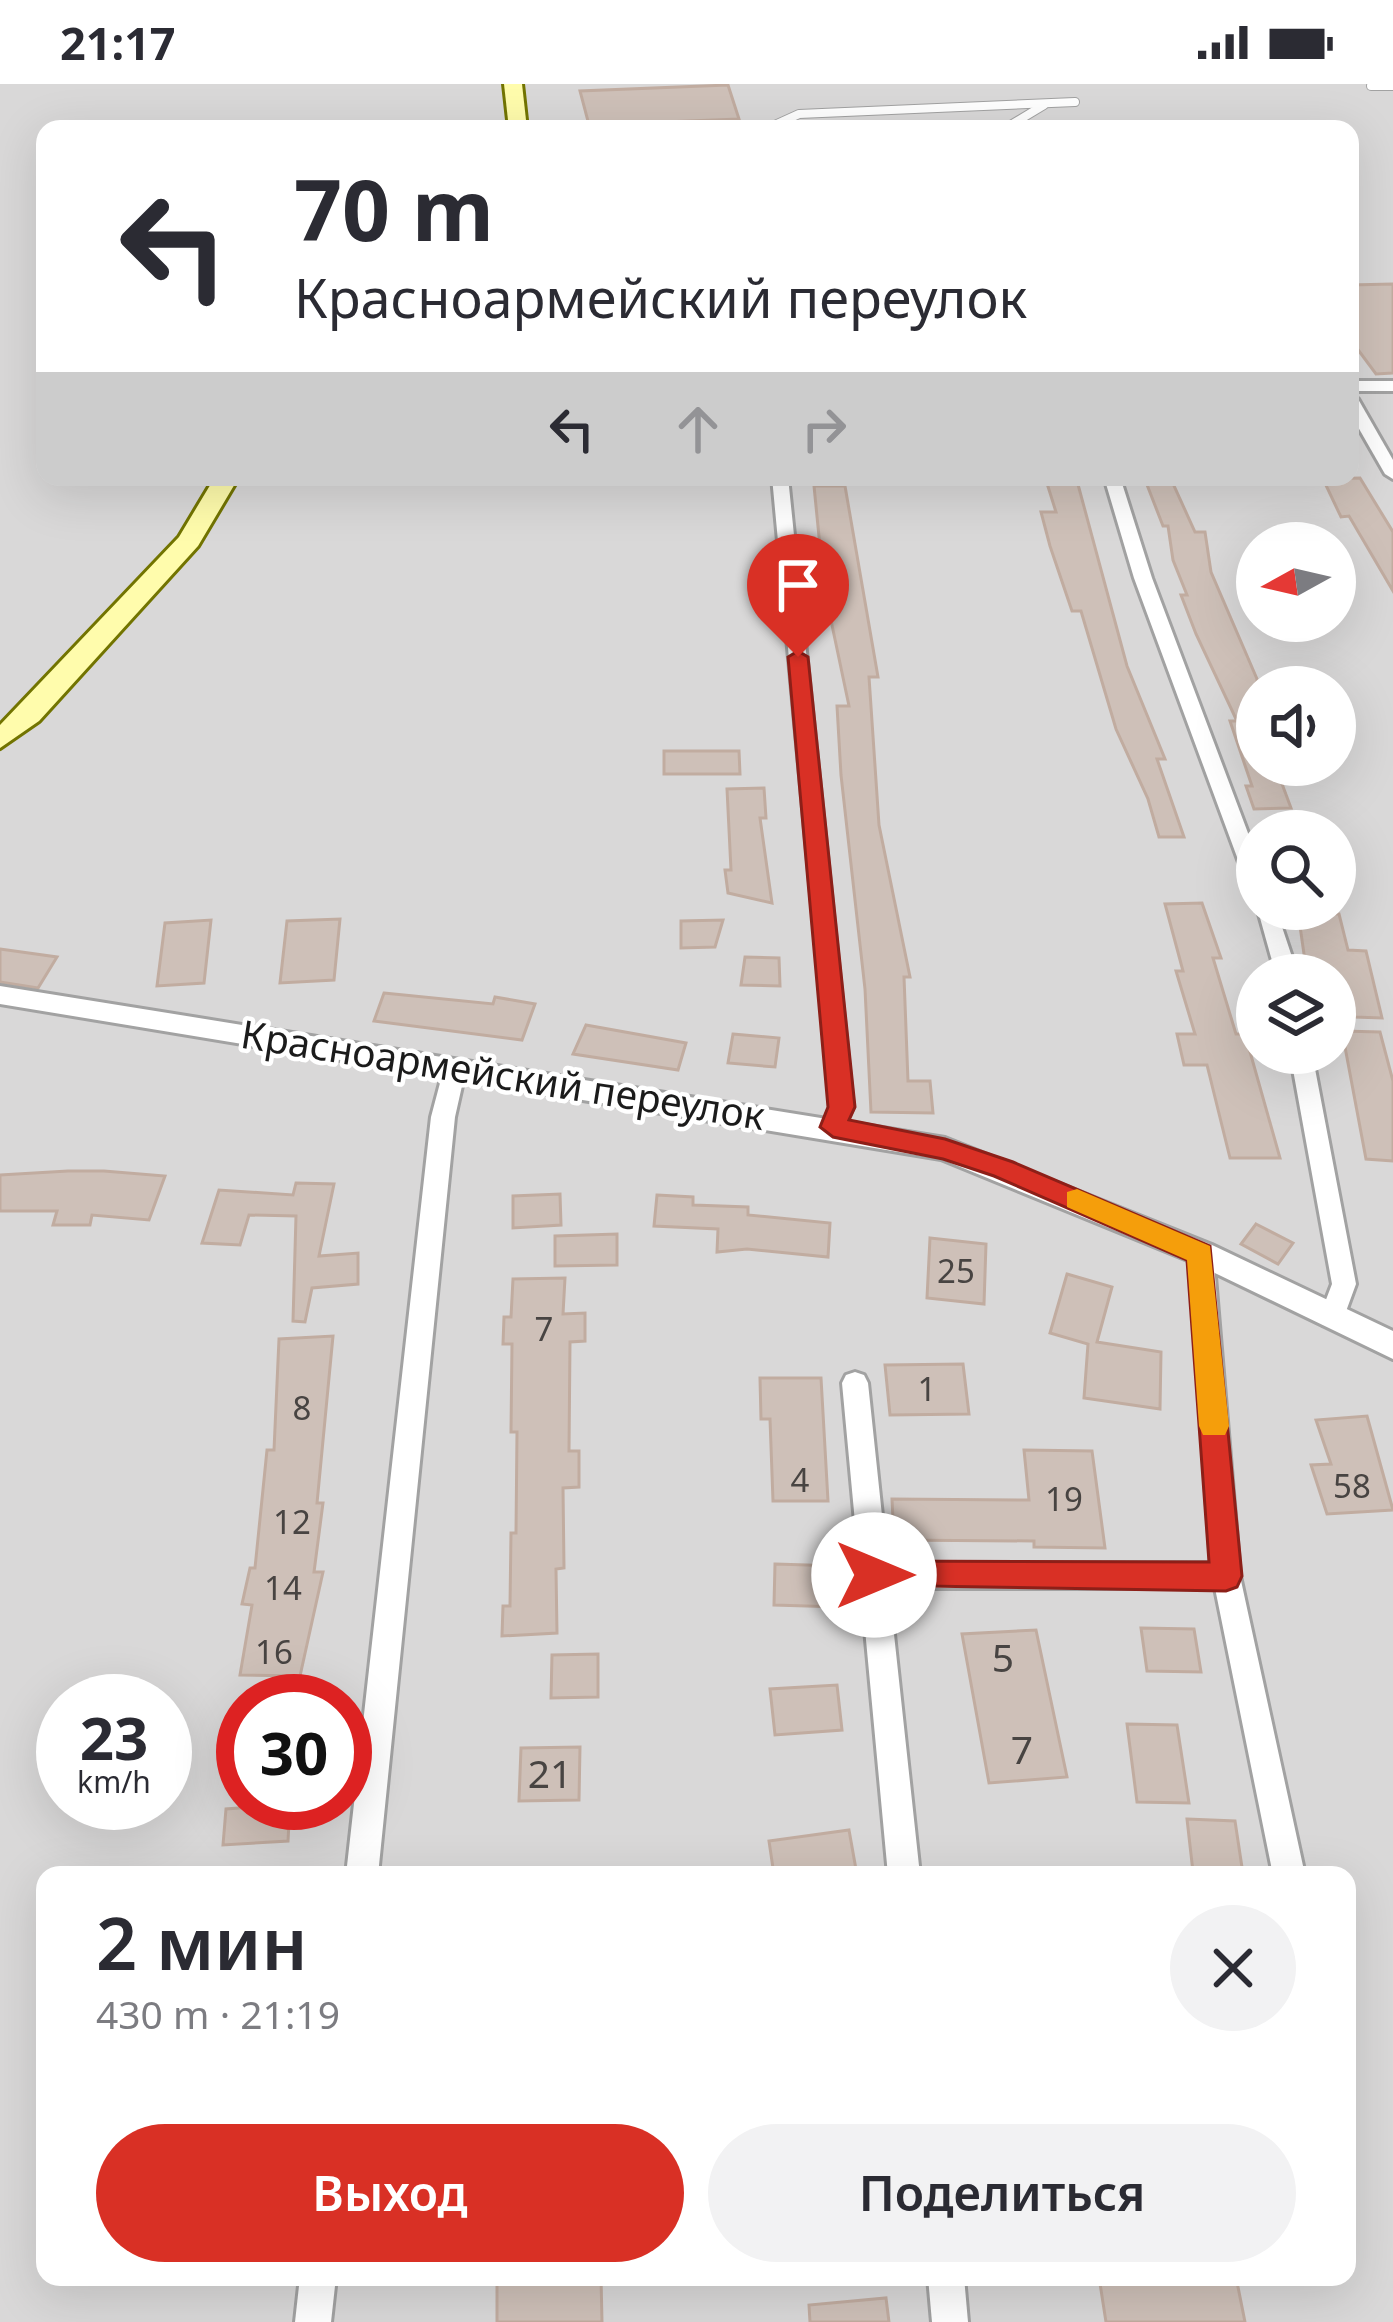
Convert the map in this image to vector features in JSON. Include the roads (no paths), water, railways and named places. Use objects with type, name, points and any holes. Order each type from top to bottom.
[{"type":"main road","points":[[513,84],[517,120]]},
{"type":"main road","points":[[0,739],[29,716],[189,541],[222,486]]},
{"type":"street","points":[[1359,386],[1393,386]]},
{"type":"street","points":[[1359,415],[1393,474]]},
{"type":"street","points":[[782,486],[842,1107],[833,1127]]},
{"type":"street","points":[[1115,486],[1236,825]]},
{"type":"street","name":"Красноармейский переулок","points":[[0,995],[833,1127],[945,1149],[1201,1253],[1393,1346]]},
{"type":"street","points":[[363,1866],[443,1117],[455,1068]]},
{"type":"street","points":[[1305,1074],[1344,1284],[1332,1318]]},
{"type":"street","points":[[1201,1253],[1226,1576],[1287,1866]]},
{"type":"street","points":[[855,1383],[903,1866]]},
{"type":"street","points":[[874,1575],[1226,1576]]},
{"type":"street","points":[[314,2322],[317,2286]]},
{"type":"street","points":[[947,2286],[950,2322]]},
{"type":"lane","points":[[1371,86],[1393,86]]},
{"type":"lane","points":[[786,120],[800,114],[1075,102]]},
{"type":"lane","points":[[1019,120],[1046,104]]}]
